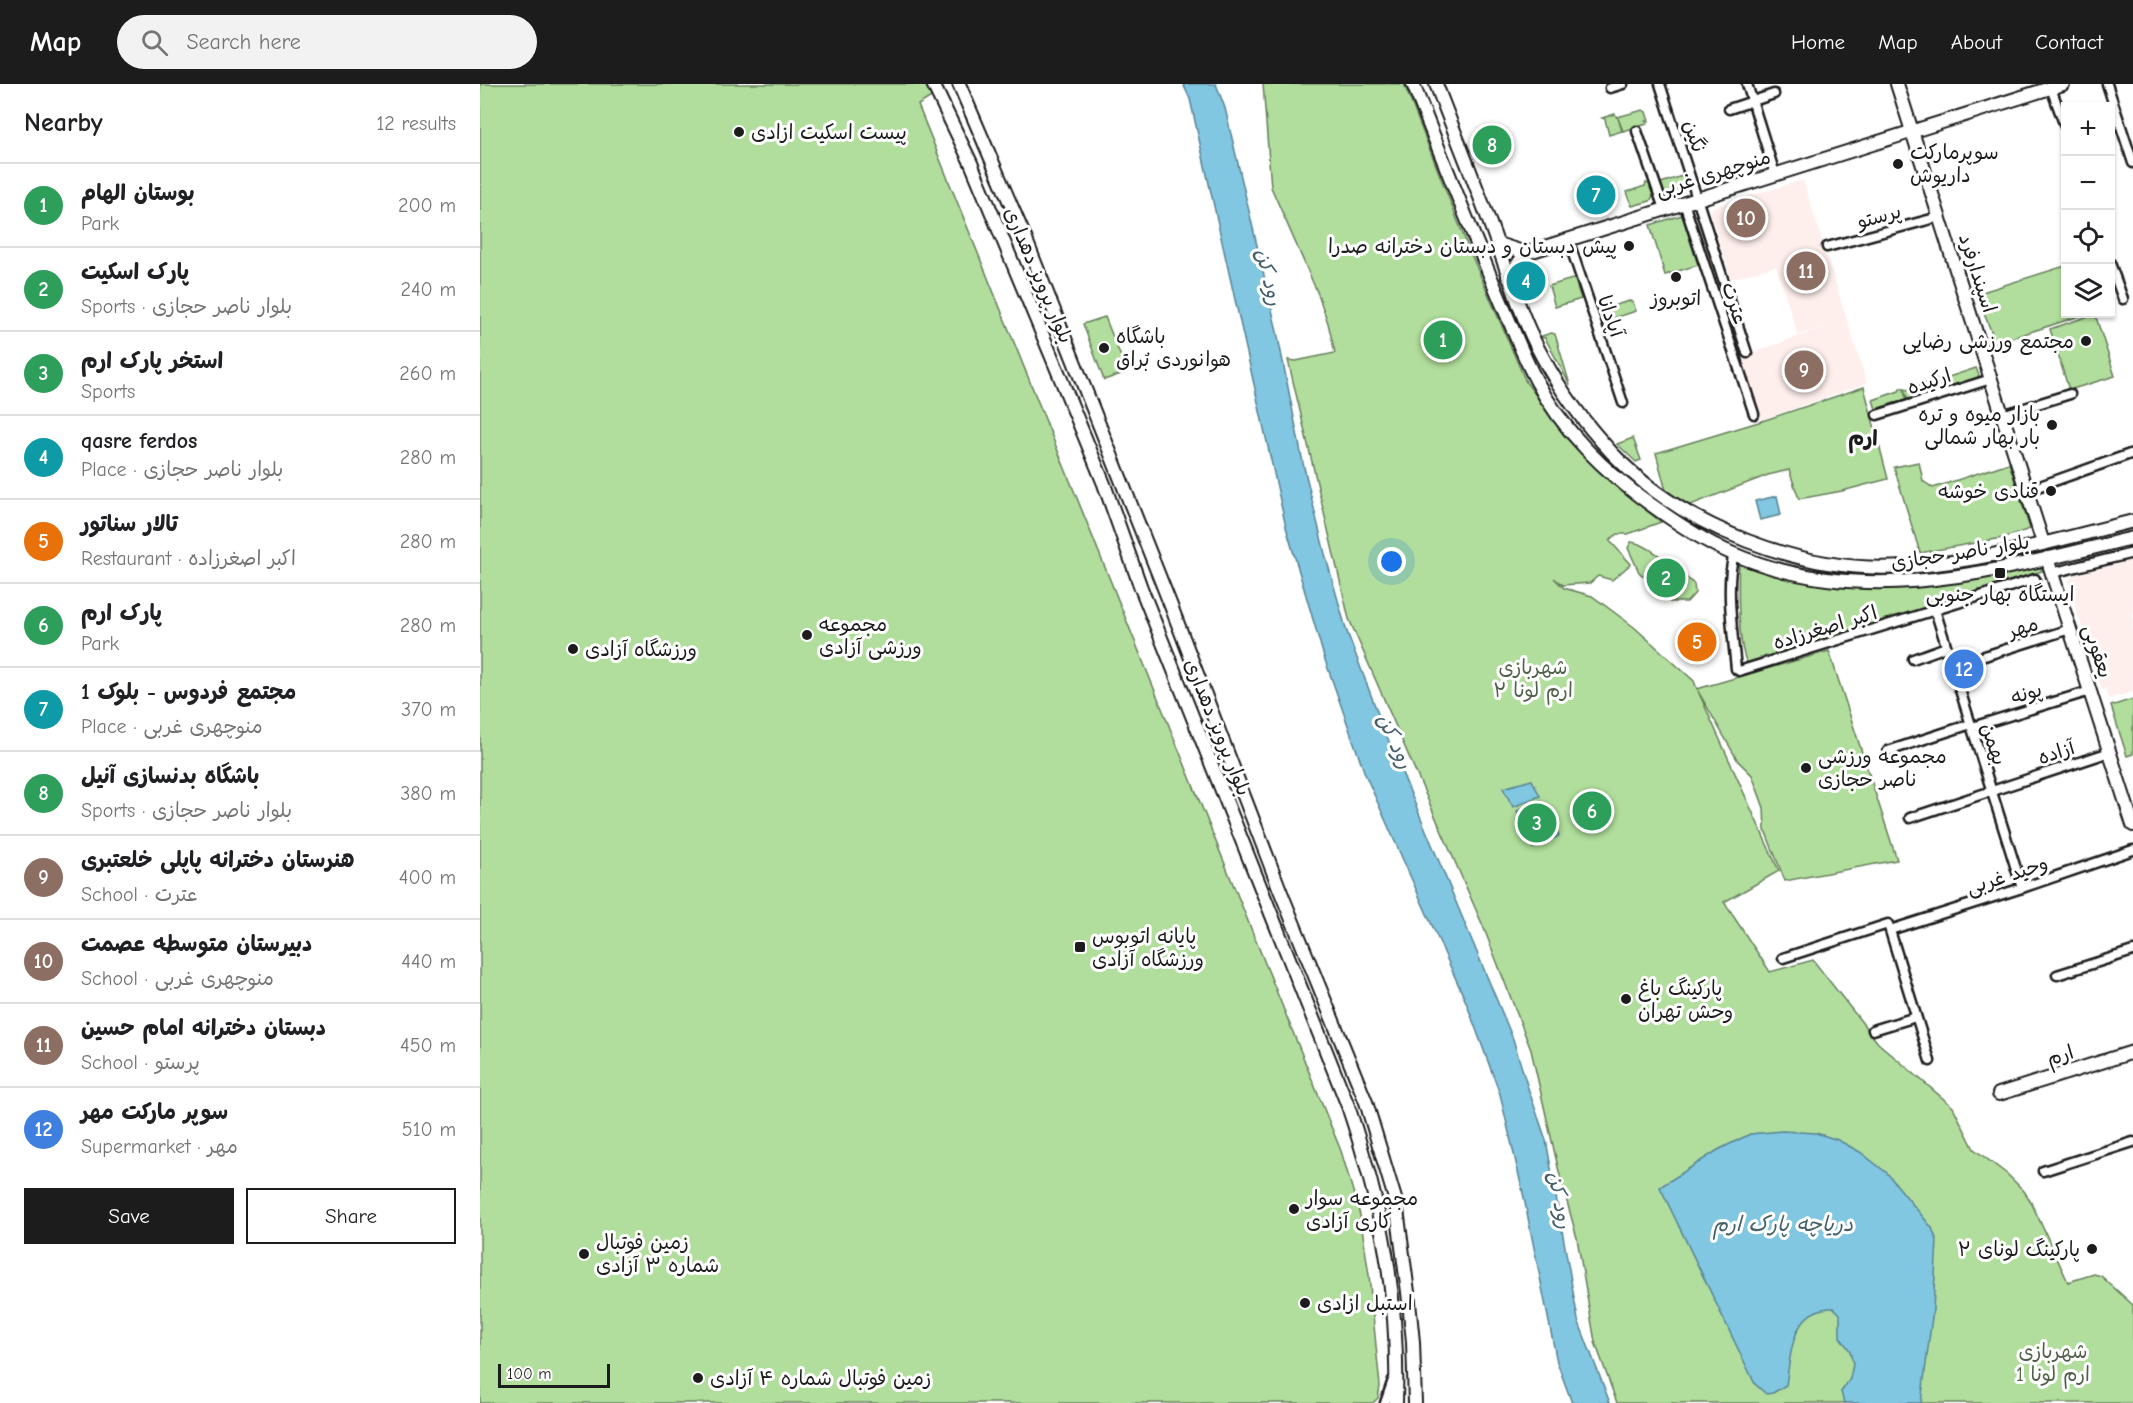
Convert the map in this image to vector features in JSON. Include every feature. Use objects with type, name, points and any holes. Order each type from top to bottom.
[{"type":"main road","name":"بلوار پرویز دهداری","points":[[933,84],[971,163],[1091,452],[1141,588],[1348,1106],[1368,1164],[1387,1254],[1396,1333],[1396,1403]]},
{"type":"main road","name":"بلوار پرویز دهداری","points":[[959,84],[1026,240],[1171,606],[1280,890],[1366,1102],[1386,1162],[1396,1202],[1413,1342],[1415,1403]]},
{"type":"main road","name":"بلوار ناصر حجازی","points":[[1413,84],[1493,282],[1536,381],[1579,440],[1630,490],[1674,521],[1734,554],[1813,577],[1849,582],[1882,583],[1949,578],[2133,538]]},
{"type":"main road","name":"بلوار ناصر حجازی","points":[[1436,84],[1498,244],[1508,277],[1541,354],[1584,421],[1614,456],[1666,498],[1721,529],[1753,543],[1831,564],[1869,567],[1938,564],[2043,543],[2133,521]]},
{"type":"main road","name":"اسپندارفرد","points":[[1897,84],[2043,543]]},
{"type":"main road","name":"منوچهری غربی","points":[[1526,253],[2057,86]]},
{"type":"main road","points":[[1498,244],[1526,253],[1508,277]]},
{"type":"main road","name":"یعقوبی","points":[[2047,558],[2133,825]]},
{"type":"main road","name":"ارم","points":[[1999,1094],[2133,1052]]},
{"type":"street","points":[[1610,88],[1623,84]]},
{"type":"street","name":"نگین","points":[[1660,84],[1747,353]]},
{"type":"street","points":[[1747,84],[1775,174]]},
{"type":"street","points":[[2108,84],[2133,163]]},
{"type":"street","points":[[2057,86],[2061,105]]},
{"type":"street","points":[[1729,109],[1774,94]]},
{"type":"street","points":[[1637,131],[1664,209]]},
{"type":"street","name":"عترت","points":[[1684,203],[1754,414]]},
{"type":"street","name":"پرستو","points":[[1827,247],[1939,217]]},
{"type":"street","name":"آپادانا","points":[[1568,239],[1623,403]]},
{"type":"street","points":[[2110,264],[2123,299]]},
{"type":"street","name":"ارکیده","points":[[1877,415],[1990,379]]},
{"type":"street","points":[[2002,415],[2070,394]]},
{"type":"street","points":[[2026,491],[2133,453]]},
{"type":"street","points":[[2052,573],[2133,553]]},
{"type":"street","name":"اکبر اصغرزاده","points":[[1734,554],[1730,573],[1737,670],[2035,579]]},
{"type":"street","name":"بهمن","points":[[1935,610],[2022,888]]},
{"type":"street","name":"مهر","points":[[1953,666],[2070,629]]},
{"type":"street","points":[[1913,659],[1947,647]]},
{"type":"street","name":"پونه","points":[[1888,751],[2090,691]]},
{"type":"street","name":"آزاده","points":[[1911,818],[2110,752]]},
{"type":"street","name":"وحید غربی","points":[[1783,958],[2022,888],[2133,850]]},
{"type":"street","points":[[1889,927],[1930,1061]]},
{"type":"street","points":[[2057,975],[2133,951]]},
{"type":"street","points":[[1873,1030],[1916,1017]]},
{"type":"street","points":[[2043,1171],[2133,1142]]},
{"type":"street","points":[[1385,1403],[1397,1366]]},
{"type":"shaded area","points":[[1803,180],[1867,383],[1761,420],[1741,357],[1827,326],[1798,335],[1776,266],[1731,279],[1710,213],[1713,207]]},
{"type":"shaded area","points":[[2133,560],[2133,692],[2108,699],[2105,690],[2117,686],[2102,690],[2068,583],[2073,575]]},
{"type":"green space","name":"مجموعه ورزشی آزادی","points":[[480,84],[925,84],[933,96],[918,105],[1341,1151],[1360,1215],[1369,1275],[1380,1386],[1378,1398],[1373,1403],[480,1403]]},
{"type":"green space","points":[[1263,84],[1404,84],[1468,247],[1526,382],[1564,433],[1604,477],[1661,522],[1628,534],[1618,534],[1609,540],[1631,564],[1612,580],[1598,576],[1590,583],[1563,585],[1554,578],[1564,588],[1592,596],[1634,627],[1694,681],[1697,689],[1829,651],[1897,860],[1785,881],[1765,830],[1764,808],[1752,775],[1738,761],[1698,691],[1779,871],[1724,902],[1770,972],[1813,960],[1878,1043],[1953,1107],[1974,1149],[2007,1174],[2024,1191],[2068,1282],[2094,1274],[2101,1276],[2133,1305],[2133,1403],[1617,1403],[1595,1342],[1577,1238],[1531,1050],[1483,926],[1349,619],[1288,360],[1296,361],[1335,353],[1318,294],[1271,187]]},
{"type":"green space","points":[[1643,110],[1649,121],[1646,121],[1647,124],[1623,131],[1618,118],[1622,131],[1609,135],[1605,119],[1602,118],[1615,114],[1617,118]]},
{"type":"green space","points":[[1682,176],[1686,186],[1682,192],[1669,195],[1664,193],[1661,185],[1658,184]]},
{"type":"green space","points":[[1646,183],[1649,184],[1653,196],[1650,201],[1632,206],[1627,192],[1645,186]]},
{"type":"green space","points":[[1682,215],[1698,265],[1665,275],[1650,225]]},
{"type":"green space","points":[[2061,267],[2061,318],[2074,318],[1996,343],[1976,294]]},
{"type":"green space","points":[[1575,280],[1581,299],[1555,307],[1549,286]]},
{"type":"green space","points":[[1629,301],[1633,302],[1636,311],[1602,322],[1599,313],[1595,311]]},
{"type":"green space","name":"باشگاه هوانوردی بُراق","points":[[1105,317],[1127,372],[1104,380],[1083,324]]},
{"type":"green space","points":[[2083,318],[2096,318],[2115,376],[2069,390],[2050,329]]},
{"type":"green space","points":[[1555,334],[1570,385],[1545,338],[1539,337]]},
{"type":"green space","points":[[1976,368],[1979,375],[1977,378],[1908,400],[1904,390],[1906,399],[1876,409],[1873,400],[1899,391],[1901,388],[1907,390]]},
{"type":"green space","points":[[1864,387],[1888,479],[1799,499],[1789,470],[1768,475],[1688,506],[1666,491],[1656,453]]},
{"type":"green space","points":[[1633,438],[1641,460],[1636,462],[1617,444]]},
{"type":"green space","points":[[1919,462],[1923,481],[1933,488],[2009,463],[2030,529],[2002,538],[1920,553],[1894,467]]},
{"type":"green space","points":[[1631,542],[1655,553],[1694,584],[1695,593],[1687,602],[1670,602],[1639,572],[1628,548]]},
{"type":"green space","points":[[1739,562],[1813,583],[1870,588],[1927,585],[2040,566],[2042,571],[1749,665],[1742,647],[1740,632]]},
{"type":"green space","points":[[2133,699],[2133,754],[2127,756],[2111,706]]},
{"type":"water","points":[[1183,84],[1216,84],[1225,108],[1276,327],[1303,463],[1346,629],[1383,727],[1513,1039],[1546,1140],[1578,1320],[1610,1403],[1572,1403],[1557,1362],[1523,1193],[1500,1094],[1466,1002],[1365,774],[1324,657],[1286,527],[1190,99]]},
{"type":"water","points":[[1777,496],[1781,515],[1760,520],[1755,501]]},
{"type":"water","points":[[1532,780],[1540,796],[1513,807],[1503,788]]},
{"type":"water","points":[[1540,800],[1559,836],[1533,848],[1517,811]]},
{"type":"water","name":"دریاچه پارک ارم","points":[[1782,1131],[1816,1133],[1838,1140],[1860,1152],[1887,1173],[1932,1228],[1937,1241],[1933,1309],[1921,1403],[1844,1403],[1841,1392],[1850,1379],[1853,1364],[1850,1351],[1840,1337],[1840,1314],[1834,1308],[1820,1310],[1809,1315],[1802,1323],[1792,1346],[1786,1385],[1773,1393],[1766,1394],[1755,1384],[1660,1187],[1718,1150],[1750,1134]]},
{"type":"place","name":"پیست اسکیت ازادی","points":[[739,132]]},
{"type":"place","name":"باشگاه بدنسازی آنیل","points":[[1492,145]]},
{"type":"place","name":"سوپرمارکت داریوش","points":[[1898,164]]},
{"type":"place","name":"مجتمع فردوس - بلوک 1","points":[[1596,195]]},
{"type":"place","name":"دبیرستان متوسطه عصمت","points":[[1746,218]]},
{"type":"place","name":"پیش دبستان و دبستان دخترانه صدرا","points":[[1629,246]]},
{"type":"place","name":"دبستان دخترانه امام حسین","points":[[1806,271]]},
{"type":"place","name":"اتوبروز","points":[[1676,277]]},
{"type":"place","name":"qasre ferdos","points":[[1526,281]]},
{"type":"place","name":"بوستان الهام","points":[[1443,340]]},
{"type":"place","name":"مجتمع ورزشی رضایی","points":[[2086,341]]},
{"type":"place","name":"باشگاه هوانوردی بُراق","points":[[1104,348]]},
{"type":"place","name":"هنرستان دخترانه پاپلی خلعتبری","points":[[1804,370]]},
{"type":"place","name":"بازار میوه و تره بار بهار شمالی","points":[[2052,425]]},
{"type":"place","name":"قنادی خوشه","points":[[2051,491]]},
{"type":"place","name":"ایستگاه بهار جنوبی","points":[[2000,573]]},
{"type":"place","name":"پارک اسکیت","points":[[1666,578]]},
{"type":"place","name":"مجموعه ورزشی آزادی","points":[[807,635]]},
{"type":"place","name":"تالار سناتور","points":[[1697,642]]},
{"type":"place","name":"ورزشگاه آزادی","points":[[573,649]]},
{"type":"place","name":"سوپر مارکت مهر","points":[[1964,669]]},
{"type":"place","name":"مجموعه ورزشی ناصر حجازی","points":[[1806,768]]},
{"type":"place","name":"پارک ارم","points":[[1592,811]]},
{"type":"place","name":"استخر پارک ارم","points":[[1537,823]]},
{"type":"place","name":"پایانه اتوبوس ورزشگاه آزادی","points":[[1080,947]]},
{"type":"place","name":"پارکینگ باغ وحش تهران","points":[[1626,999]]},
{"type":"place","name":"مجموعه سوار کاری آزادی","points":[[1294,1209]]},
{"type":"place","name":"پارکینگ لونای ۲","points":[[2092,1249]]},
{"type":"place","name":"زمین فوتبال شماره ۳ آزادی","points":[[584,1254]]},
{"type":"place","name":"استبل ازادی","points":[[1305,1303]]},
{"type":"place","name":"زمین فوتبال شماره ۴ آزادی","points":[[698,1378]]},
{"type":"district","name":"ارم","points":[[1863,438]]},
{"type":"water label","name":"رود کن","points":[[1269,277]]},
{"type":"water label","name":"رود کن","points":[[1395,741]]},
{"type":"water label","name":"رود کن","points":[[1560,1200]]},
{"type":"park label","name":"شهربازی ارم لونا ۲","points":[[1533,678]]},
{"type":"park label","name":"شهربازی ارم لونا 1","points":[[2053,1362]]}]
